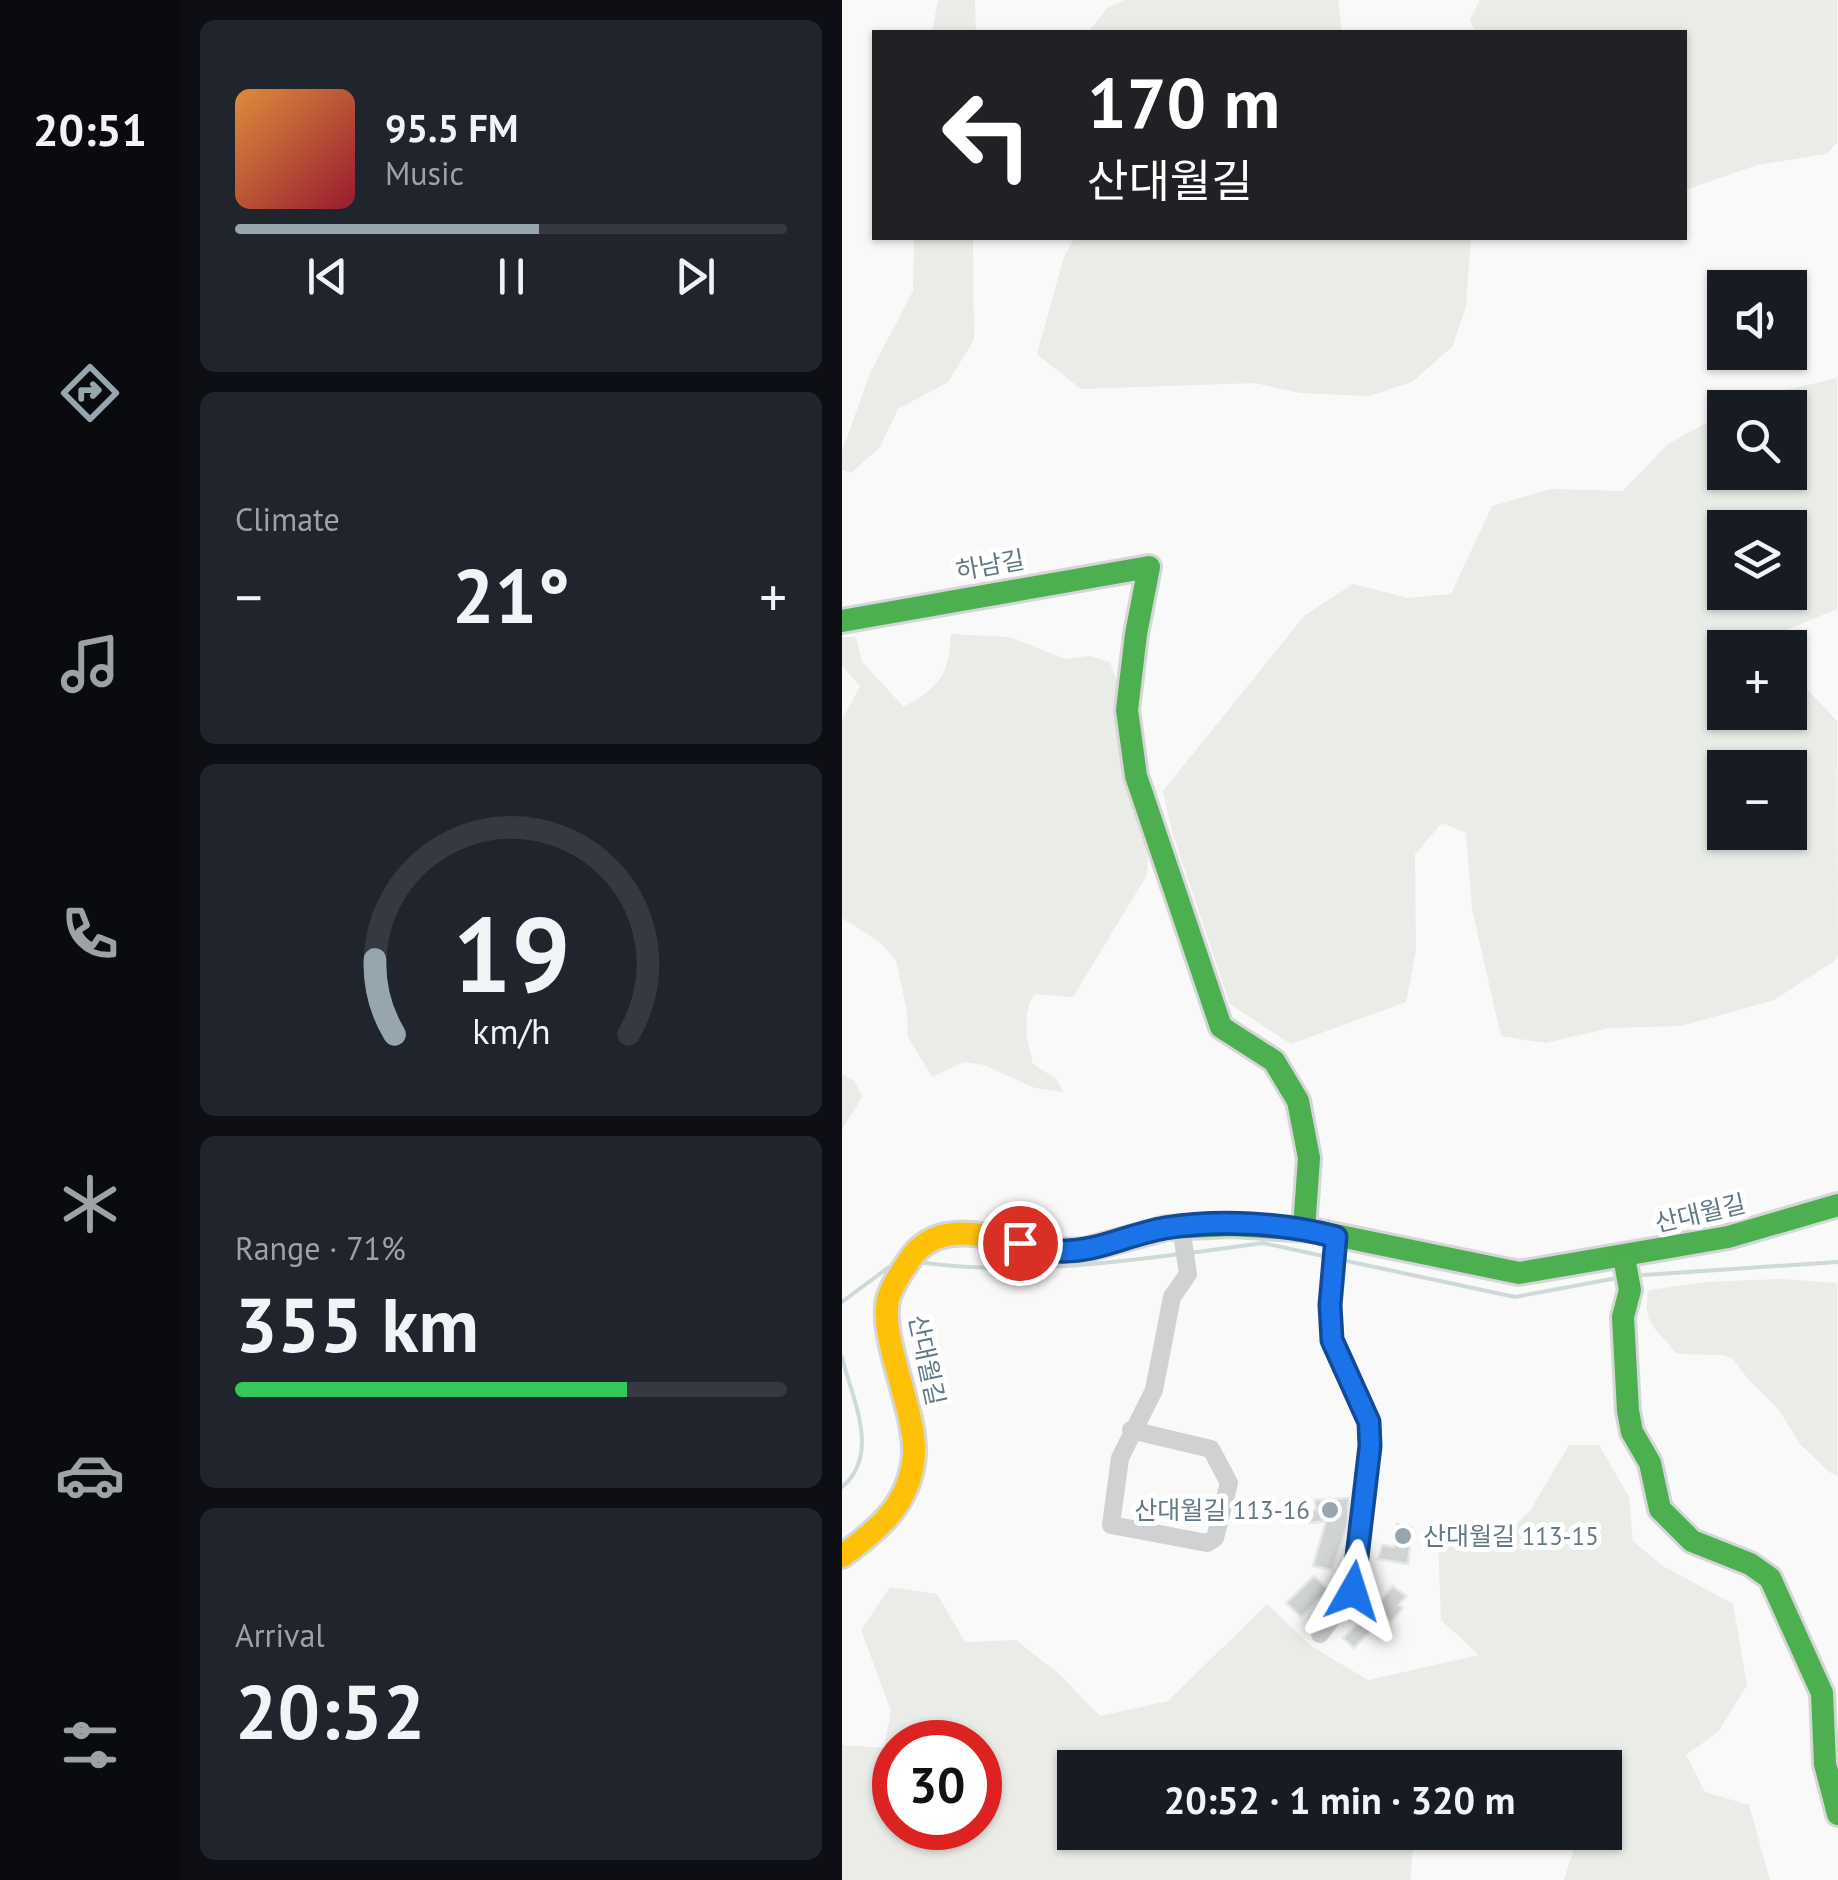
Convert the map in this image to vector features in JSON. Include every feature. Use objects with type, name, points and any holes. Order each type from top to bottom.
[{"type":"street","name":"하남길","points":[[842,620],[1148,567],[1127,710],[1136,776],[1221,1027],[1274,1060],[1298,1101],[1310,1158],[1304,1229]]},
{"type":"street","name":"산대월길","points":[[842,1556],[881,1528],[902,1497],[914,1456],[912,1418],[888,1330],[888,1298],[910,1258],[931,1238],[955,1232],[985,1235],[1055,1252],[1084,1250],[1166,1228],[1232,1224],[1304,1229],[1518,1274],[1728,1237],[1838,1205]]},
{"type":"street","points":[[1132,1430],[1211,1449],[1229,1483],[1214,1538],[1207,1543],[1111,1525],[1120,1458],[1132,1430],[1154,1390],[1172,1297],[1188,1274],[1182,1227]]},
{"type":"street","points":[[1320,1634],[1353,1591],[1370,1446],[1369,1422],[1332,1340],[1330,1305],[1336,1237]]},
{"type":"street","points":[[1624,1258],[1630,1290],[1624,1317],[1628,1412],[1632,1432],[1650,1463],[1660,1508],[1692,1541],[1750,1564],[1770,1578],[1822,1693],[1825,1764],[1838,1814]]},
{"type":"shaded area","points":[[938,0],[975,0],[976,30],[932,30]]},
{"type":"shaded area","points":[[1124,0],[1338,0],[1342,30],[1090,30],[1108,7]]},
{"type":"shaded area","points":[[1480,0],[1837,0],[1837,143],[1826,154],[1757,165],[1687,189],[1687,30],[1474,30],[1470,19]]},
{"type":"shaded area","points":[[914,240],[973,240],[974,340],[948,382],[898,409],[880,447],[851,473],[842,470],[842,452],[870,373],[913,291]]},
{"type":"shaded area","points":[[1073,240],[1471,240],[1466,307],[1452,347],[1412,382],[1369,396],[1301,393],[1254,383],[1081,389],[1037,354],[1064,257]]},
{"type":"shaded area","points":[[1837,378],[1837,609],[1789,630],[1707,630],[1707,730],[1807,730],[1807,689],[1837,721],[1838,955],[1834,961],[1774,1000],[1681,1026],[1610,1028],[1545,1043],[1501,1036],[1472,909],[1466,833],[1442,823],[1415,854],[1416,951],[1406,1002],[1291,1044],[1230,1004],[1172,832],[1163,791],[1304,616],[1353,584],[1408,598],[1451,594],[1492,506],[1552,489],[1623,491],[1668,444],[1707,422],[1707,490],[1807,490],[1807,390],[1786,390]]},
{"type":"shaded area","points":[[951,634],[1009,637],[1065,659],[1089,656],[1110,662],[1122,696],[1148,843],[1147,875],[1073,997],[1034,994],[1030,1002],[1026,1028],[1033,1064],[1056,1079],[1064,1092],[1035,1088],[984,1065],[964,1062],[932,1077],[908,1037],[896,960],[880,942],[842,918],[842,720],[860,686],[842,666],[842,637],[856,637],[862,662],[904,707],[940,678],[948,660]]},
{"type":"shaded area","points":[[842,1074],[853,1080],[863,1096],[842,1129]]},
{"type":"shaded area","points":[[1781,1279],[1837,1283],[1837,1476],[1801,1445],[1778,1409],[1733,1359],[1724,1355],[1677,1354],[1657,1332],[1647,1311],[1649,1290],[1707,1282]]},
{"type":"shaded area","points":[[1569,1445],[1599,1445],[1629,1497],[1633,1541],[1663,1566],[1733,1604],[1747,1685],[1718,1732],[1686,1755],[1705,1792],[1749,1805],[1770,1880],[1564,1880],[1574,1850],[1622,1850],[1622,1750],[1057,1750],[1057,1850],[1413,1850],[1410,1880],[842,1880],[842,1745],[872,1747],[872,1850],[1002,1850],[1002,1720],[889,1720],[891,1711],[861,1630],[890,1587],[937,1594],[965,1642],[1016,1640],[1059,1674],[1100,1716],[1168,1701],[1267,1604],[1311,1646],[1368,1680],[1479,1655],[1441,1620],[1438,1540],[1467,1526],[1507,1532],[1530,1511]]},
{"type":"building","points":[[1349,1498],[1348,1524],[1332,1570],[1313,1566],[1326,1521],[1310,1523],[1307,1511],[1316,1510],[1315,1500]]},
{"type":"building","name":"산대월길 113-15","points":[[1397,1524],[1412,1527],[1408,1564],[1378,1559],[1382,1545],[1394,1547]]},
{"type":"building","points":[[1314,1576],[1329,1590],[1301,1617],[1286,1603]]},
{"type":"building","points":[[1393,1586],[1406,1596],[1399,1605],[1403,1608],[1391,1622],[1385,1617],[1354,1648],[1343,1638]]},
{"type":"waterway","points":[[1190,1253],[1263,1243],[1328,1257]]},
{"type":"waterway","points":[[925,1263],[1020,1268],[1180,1254]]},
{"type":"waterway","points":[[1342,1260],[1515,1297],[1617,1278]]},
{"type":"waterway","points":[[1643,1275],[1838,1262]]},
{"type":"waterway","points":[[842,1302],[889,1267]]},
{"type":"waterway","points":[[842,1357],[857,1407],[862,1441],[854,1473],[842,1487]]},
{"type":"traffic: fast","points":[[842,621],[1149,567],[1127,710],[1136,776],[1221,1027],[1274,1061],[1298,1101],[1309,1158],[1304,1229]]},
{"type":"traffic: fast","points":[[1025,1244],[1055,1251],[1085,1250],[1166,1228],[1232,1225],[1311,1230],[1519,1273],[1728,1237],[1838,1205]]},
{"type":"traffic: fast","points":[[1624,1257],[1630,1290],[1623,1317],[1628,1411],[1632,1432],[1650,1463],[1660,1509],[1692,1541],[1750,1564],[1770,1578],[1822,1693],[1825,1764],[1838,1814]]},
{"type":"traffic: slow","points":[[842,1556],[890,1514],[912,1471],[913,1436],[888,1330],[889,1296],[897,1279],[919,1249],[946,1235],[977,1234],[1025,1244]]},
{"type":"place","name":"산대월길 113-16","points":[[1330,1510]]},
{"type":"place","name":"산대월길 113-15","points":[[1403,1536]]},
{"type":"route","points":[[1020,1243],[1055,1252],[1084,1250],[1166,1228],[1232,1224],[1304,1229],[1336,1237],[1330,1305],[1332,1340],[1369,1422],[1370,1446],[1353,1591]]}]
